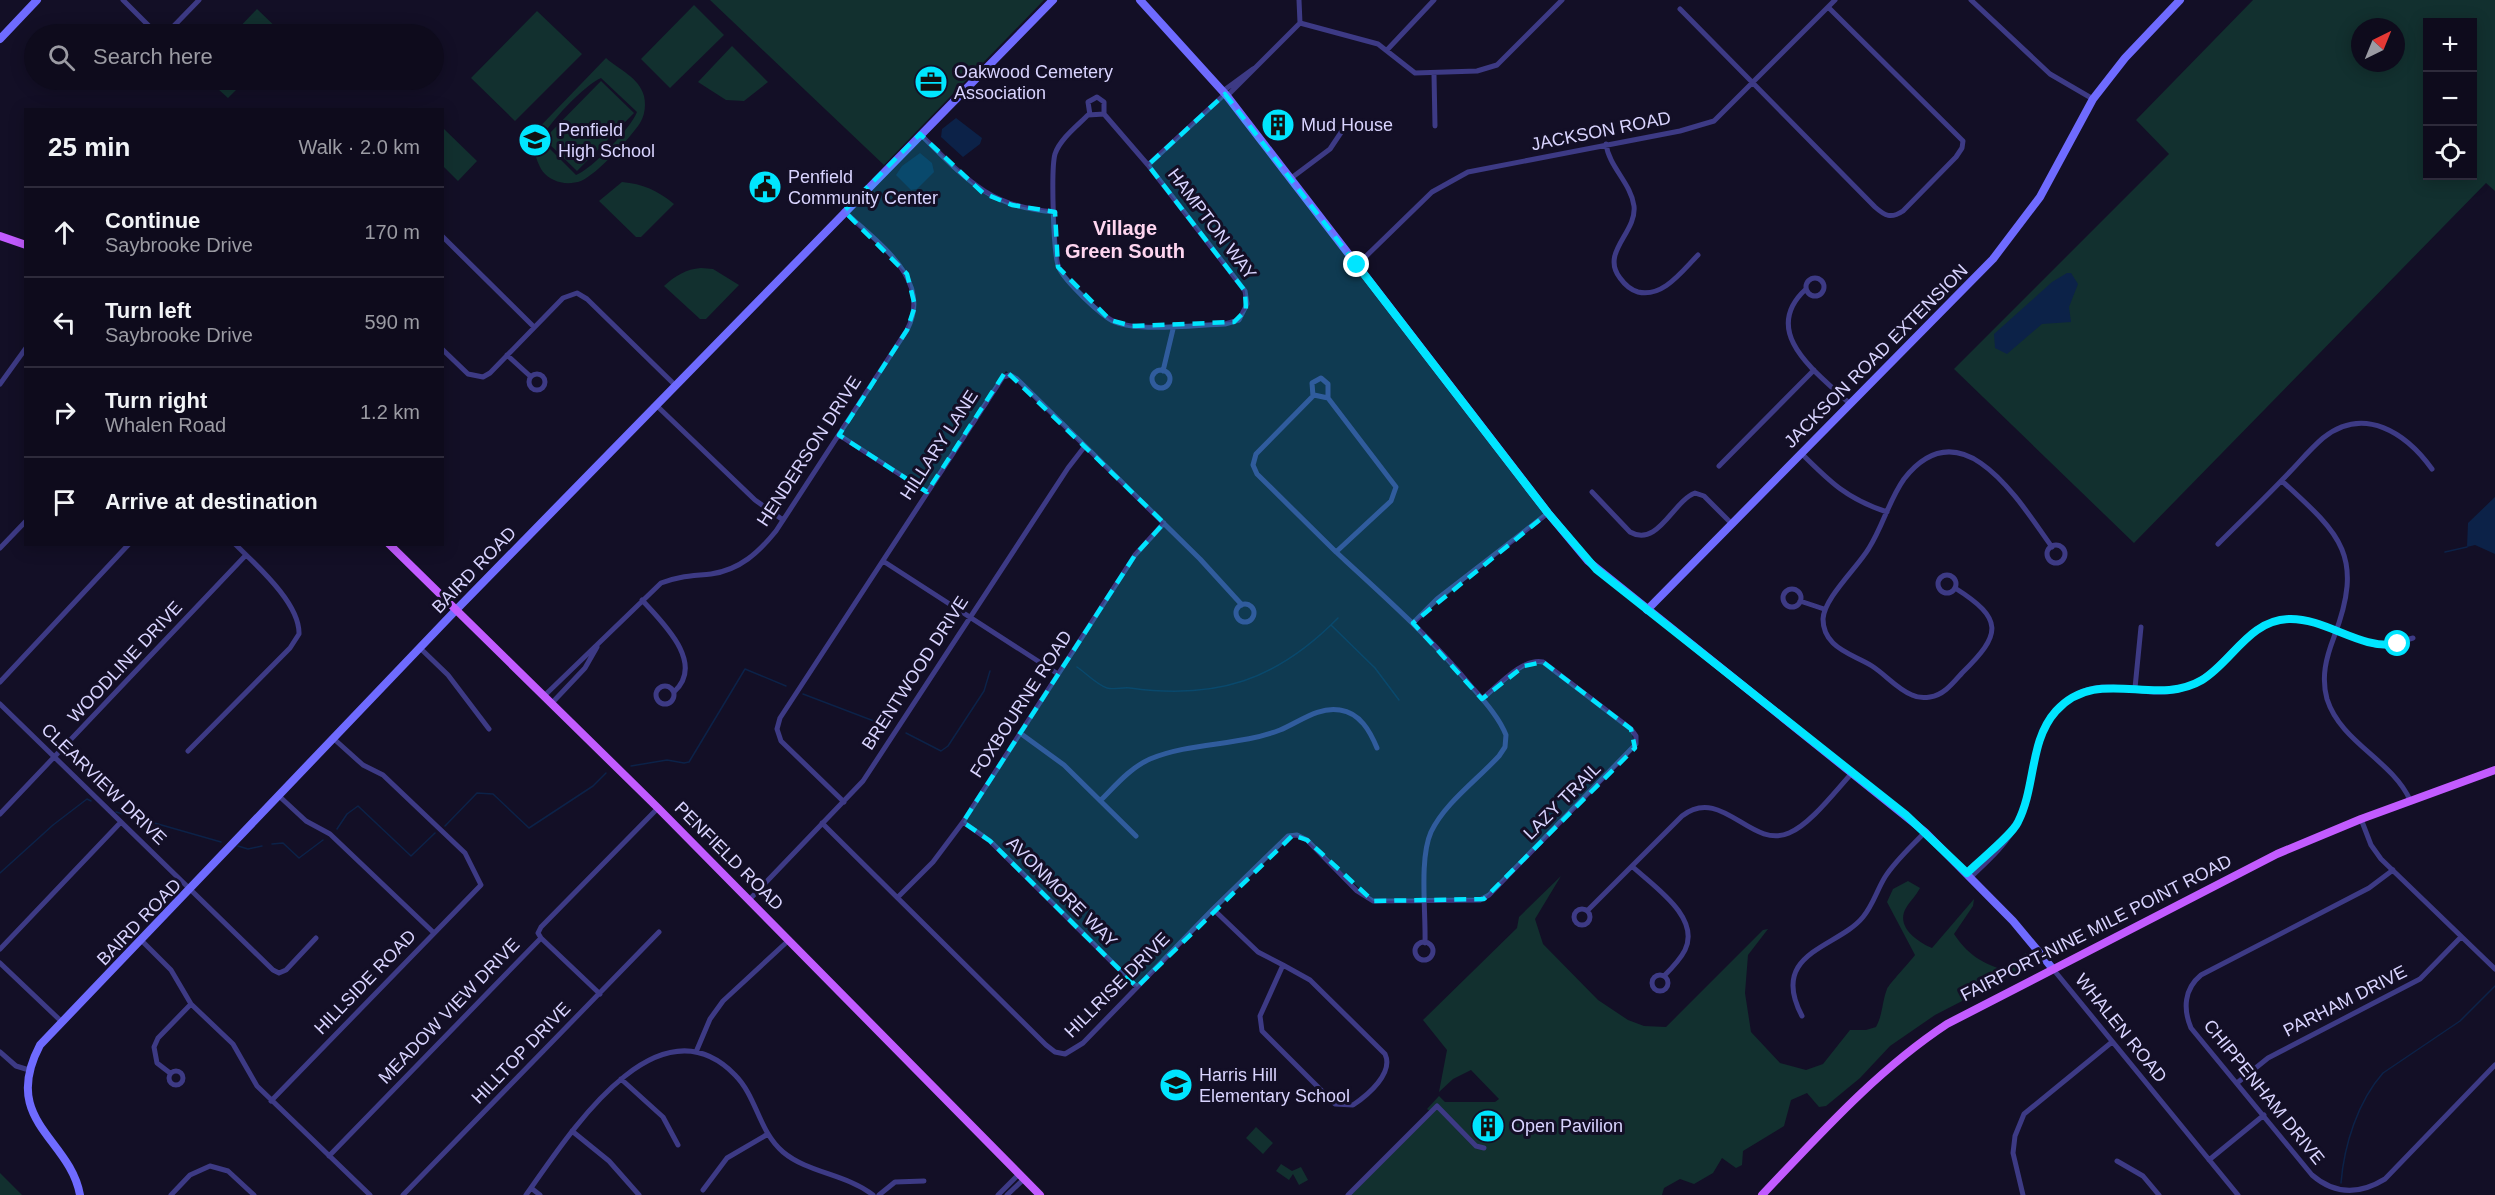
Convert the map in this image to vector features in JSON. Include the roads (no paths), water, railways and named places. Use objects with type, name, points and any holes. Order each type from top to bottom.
[{"type":"main road","points":[[0,236],[24,244]]},
{"type":"main road","name":"PENFIELD ROAD","points":[[391,546],[658,808],[1040,1195]]},
{"type":"main road","name":"FAIRPORT-NINE MILE POINT ROAD","points":[[1762,1195],[1846,1108],[1904,1054],[1954,1020],[2234,875],[2361,819],[2495,770]]},
{"type":"street","points":[[0,39],[37,0]]},
{"type":"street","points":[[123,0],[147,24]]},
{"type":"street","points":[[176,24],[199,0]]},
{"type":"street","name":"BAIRD ROAD","points":[[80,1195],[70,1167],[40,1133],[29,1112],[26,1095],[29,1070],[40,1046],[455,611],[1053,0]]},
{"type":"street","name":"WHALEN ROAD","points":[[1140,0],[1225,94],[1548,513],[1596,569],[1853,772],[1925,832],[1969,875],[2053,969],[2238,1195]]},
{"type":"street","points":[[1148,165],[1300,23],[1299,0]]},
{"type":"street","points":[[1387,50],[1434,0]]},
{"type":"street","points":[[1300,23],[1371,42],[1387,50],[1409,70],[1434,74],[1492,69],[1562,0]]},
{"type":"street","name":"JACKSON ROAD","points":[[1357,265],[1432,192],[1460,175],[1477,169],[1688,130],[1714,121],[1835,0]]},
{"type":"street","points":[[1971,0],[2050,74],[2093,99],[2125,58],[2180,0]]},
{"type":"street","points":[[1680,9],[1881,213],[1894,216],[1903,211],[1956,157],[1962,148],[1963,141],[1828,7]]},
{"type":"street","points":[[1434,74],[1435,126]]},
{"type":"street","name":"HAMPTON WAY","points":[[1097,97],[1104,102],[1104,114],[1148,165],[1240,285],[1247,298],[1244,315],[1234,322],[1131,326],[1108,318],[1064,276],[1058,267],[1054,212],[1056,153],[1063,140],[1090,115],[1088,102],[1097,97]]},
{"type":"street","name":"JACKSON ROAD EXTENSION","points":[[1647,610],[2011,238],[2040,197],[2093,99]]},
{"type":"street","points":[[1090,115],[1104,114]]},
{"type":"street","points":[[1290,179],[1330,149],[1342,131]]},
{"type":"street","points":[[920,134],[961,176],[983,193],[1021,208],[1054,212]]},
{"type":"street","points":[[1606,144],[1608,156],[1630,193],[1634,209],[1630,225],[1616,250],[1614,263],[1619,278],[1632,290],[1648,293],[1658,291],[1698,255]]},
{"type":"street","name":"HENDERSON DRIVE","points":[[544,696],[654,588],[669,580],[714,573],[743,563],[761,549],[783,520],[908,330],[915,306],[911,282],[902,267],[844,211]]},
{"type":"street","points":[[444,238],[534,327]]},
{"type":"street","points":[[1806,289],[1792,308],[1789,332],[1800,355],[1850,404]]},
{"type":"street","points":[[444,351],[468,374],[479,378],[490,373],[568,295],[582,295],[676,386]]},
{"type":"street","points":[[1163,371],[1174,326]]},
{"type":"street","points":[[0,384],[24,351]]},
{"type":"street","points":[[507,355],[530,376]]},
{"type":"street","points":[[1719,466],[1814,370]]},
{"type":"street","name":"HILLARY LANE","points":[[843,802],[786,746],[778,735],[778,724],[994,387],[1006,375],[1017,379],[1086,446],[1242,605]]},
{"type":"street","points":[[1336,552],[1391,501],[1396,492],[1391,478],[1328,398],[1328,384],[1321,378],[1312,383],[1313,396],[1256,454],[1252,465],[1257,474],[1336,552],[1413,623],[1482,699],[1504,729],[1507,741],[1499,756],[1446,810],[1430,834],[1426,855],[1425,943]]},
{"type":"street","points":[[1313,396],[1328,398]]},
{"type":"street","points":[[657,406],[755,500],[783,520]]},
{"type":"street","points":[[2218,544],[2322,440],[2354,423],[2375,424],[2391,429],[2413,447],[2432,469]]},
{"type":"street","points":[[839,435],[927,492]]},
{"type":"street","name":"BRENTWOOD DRIVE","points":[[749,900],[868,773],[1068,468],[1086,446]]},
{"type":"street","points":[[1955,588],[1983,607],[1991,622],[1992,637],[1979,657],[1948,688],[1929,697],[1910,694],[1874,667],[1833,643],[1824,629],[1824,609],[1860,563],[1898,489],[1918,465],[1943,452],[1962,452],[1977,460],[2005,486],[2052,547]]},
{"type":"street","points":[[1801,453],[1842,493],[1887,512]]},
{"type":"street","points":[[2282,481],[2331,527],[2344,551],[2348,578],[2347,596],[2324,673],[2332,711],[2348,732],[2403,785],[2410,800]]},
{"type":"street","points":[[1592,492],[1630,532],[1637,536],[1654,531],[1695,493],[1704,496],[1731,524]]},
{"type":"street","points":[[1413,623],[1437,599],[1548,513]]},
{"type":"street","points":[[0,548],[24,523]]},
{"type":"street","name":"FOXBOURNE ROAD","points":[[898,897],[933,862],[963,822],[1135,555],[1164,523]]},
{"type":"street","points":[[0,682],[127,546]]},
{"type":"street","points":[[188,751],[290,648],[299,634],[298,625],[281,592],[238,546]]},
{"type":"street","name":"WOODLINE DRIVE","points":[[0,814],[246,555]]},
{"type":"street","points":[[883,561],[1058,674]]},
{"type":"street","points":[[642,600],[664,625],[682,654],[685,673],[679,687],[674,692]]},
{"type":"street","points":[[1800,601],[1824,609]]},
{"type":"street","points":[[1969,875],[2014,828],[2022,811],[2043,731],[2056,711],[2085,691],[2108,687],[2165,692],[2191,686],[2215,670],[2255,630],[2276,620],[2300,620],[2386,646],[2413,638]]},
{"type":"street","points":[[2135,688],[2141,627]]},
{"type":"street","name":"HENDERSON DRIVE","points":[[551,704],[585,668],[599,643]]},
{"type":"street","points":[[420,648],[448,675],[489,729]]},
{"type":"street","name":"LAZY TRAIL","points":[[1330,863],[1357,891],[1373,901],[1426,902],[1484,899],[1636,744],[1636,736],[1631,729],[1543,662],[1534,661],[1524,666],[1482,699]]},
{"type":"street","name":"CLEARVIEW DRIVE","points":[[0,704],[276,972],[286,970],[316,938]]},
{"type":"street","points":[[1101,800],[1128,773],[1149,760],[1267,734],[1330,709],[1348,712],[1362,722],[1371,733],[1377,748]]},
{"type":"street","points":[[1020,733],[1056,758],[1136,836]]},
{"type":"street","name":"HILLSIDE ROAD","points":[[271,1101],[481,885],[465,853],[383,775],[363,765],[334,739]]},
{"type":"street","points":[[1588,910],[1682,816],[1698,808],[1710,807],[1724,811],[1771,837],[1787,834],[1803,825],[1853,772]]},
{"type":"street","points":[[279,796],[306,821],[330,834],[434,933]]},
{"type":"street","name":"MEADOW VIEW DRIVE","points":[[330,1156],[541,938],[538,933],[541,927],[658,808]]},
{"type":"street","points":[[2361,819],[2374,850],[2495,969]]},
{"type":"street","points":[[0,948],[121,822]]},
{"type":"street","name":"AVONMORE WAY","points":[[963,822],[990,841],[1137,987]]},
{"type":"street","name":"HILLRISE DRIVE","points":[[822,823],[1055,1052],[1065,1054],[1078,1047],[1213,909],[1288,837],[1302,836],[1330,863]]},
{"type":"street","points":[[1802,1016],[1795,1000],[1794,988],[1804,960],[1812,951],[1862,919],[1892,868],[1925,832]]},
{"type":"street","points":[[1633,867],[1672,905],[1687,925],[1688,936],[1685,950],[1664,976]]},
{"type":"street","name":"CHIPPENHAM DRIVE","points":[[2393,870],[2368,888],[2206,972],[2193,983],[2186,1003],[2189,1023],[2319,1182],[2335,1192],[2358,1194],[2372,1189],[2385,1179],[2495,1065]]},
{"type":"street","points":[[1213,909],[1258,952],[1283,965],[1310,980],[1387,1059],[1387,1068],[1383,1076],[1353,1105],[1335,1104],[1262,1031],[1260,1016],[1283,965]]},
{"type":"street","name":"HILLTOP DRIVE","points":[[403,1195],[659,932]]},
{"type":"street","name":"PARHAM DRIVE","points":[[2237,1083],[2268,1058],[2420,980],[2461,937]]},
{"type":"street","points":[[541,938],[600,994]]},
{"type":"street","points":[[696,1052],[710,1019],[723,1001],[790,940]]},
{"type":"street","points":[[142,941],[171,970],[191,1004],[233,1044],[252,1079],[271,1101],[370,1195]]},
{"type":"street","points":[[0,963],[62,1022]]},
{"type":"street","points":[[170,1073],[158,1063],[154,1047],[158,1038],[191,1004]]},
{"type":"street","points":[[2023,1195],[2013,1153],[2015,1136],[2024,1114],[2112,1042]]},
{"type":"street","points":[[0,1052],[16,1066],[29,1070]]},
{"type":"street","points":[[526,1195],[572,1131],[621,1079],[645,1061],[659,1054],[696,1052],[719,1062],[736,1076],[748,1092],[768,1134],[792,1159],[843,1177],[873,1195]]},
{"type":"street","points":[[621,1079],[663,1117],[678,1145]]},
{"type":"street","points":[[1348,1195],[1437,1106],[1476,1146],[1484,1148]]},
{"type":"street","points":[[2209,1160],[2264,1116]]},
{"type":"street","points":[[572,1131],[609,1161],[639,1195]]},
{"type":"street","points":[[703,1190],[728,1158],[768,1134]]},
{"type":"street","points":[[2117,1161],[2143,1176],[2159,1195]]},
{"type":"street","points":[[171,1195],[196,1171],[210,1166],[228,1171],[254,1195]]},
{"type":"street","points":[[998,1195],[1022,1176]]},
{"type":"street","points":[[1007,1195],[1022,1176]]},
{"type":"street","points":[[879,1195],[895,1182],[924,1181]]},
{"type":"street","points":[[531,1188],[540,1195]]},
{"type":"water","points":[[956,118],[982,138],[980,144],[963,157],[941,137],[942,129]]},
{"type":"water","points":[[920,153],[932,163],[934,172],[917,189],[911,190],[896,175],[902,166]]},
{"type":"water","points":[[2071,273],[2078,284],[2069,307],[2071,322],[2042,324],[2007,354],[1995,348],[1994,334],[2052,282]]},
{"type":"water","points":[[2495,497],[2495,554],[2475,545],[2467,547],[2468,523]]},
{"type":"waterway","points":[[2445,552],[2467,547]]},
{"type":"waterway","points":[[1077,667],[1099,684],[1110,689],[1191,691],[1218,687],[1244,681],[1268,671],[1292,657],[1338,618]]},
{"type":"waterway","points":[[1331,625],[1375,668],[1399,700]]},
{"type":"waterway","points":[[631,766],[667,760],[689,762],[745,669],[786,686]]},
{"type":"waterway","points":[[906,733],[941,751],[948,746],[984,691],[990,671]]},
{"type":"waterway","points":[[803,694],[887,726]]},
{"type":"waterway","points":[[445,826],[477,793],[493,794],[529,828],[593,786],[606,773]]},
{"type":"waterway","points":[[0,873],[53,825],[87,799],[91,801]]},
{"type":"waterway","points":[[337,829],[347,814],[358,806],[411,856],[435,833]]},
{"type":"waterway","points":[[116,812],[221,842]]},
{"type":"waterway","points":[[272,844],[283,843],[299,858],[323,840]]},
{"type":"waterway","points":[[238,846],[248,849],[262,846]]},
{"type":"waterway","points":[[2341,1183],[2349,1139],[2360,1110],[2374,1084],[2383,1073],[2460,1021],[2495,986]]},
{"type":"place","name":"Oakwood Cemetery Association","points":[[931,82]]},
{"type":"place","name":"Mud House","points":[[1278,125]]},
{"type":"place","name":"Penfield High School","points":[[535,140]]},
{"type":"place","name":"Penfield Community Center","points":[[765,187]]},
{"type":"place","name":"Harris Hill Elementary School","points":[[1176,1085]]},
{"type":"place","name":"Open Pavilion","points":[[1488,1126]]},
{"type":"district","name":"Village Green South","points":[[1125,240]]}]
